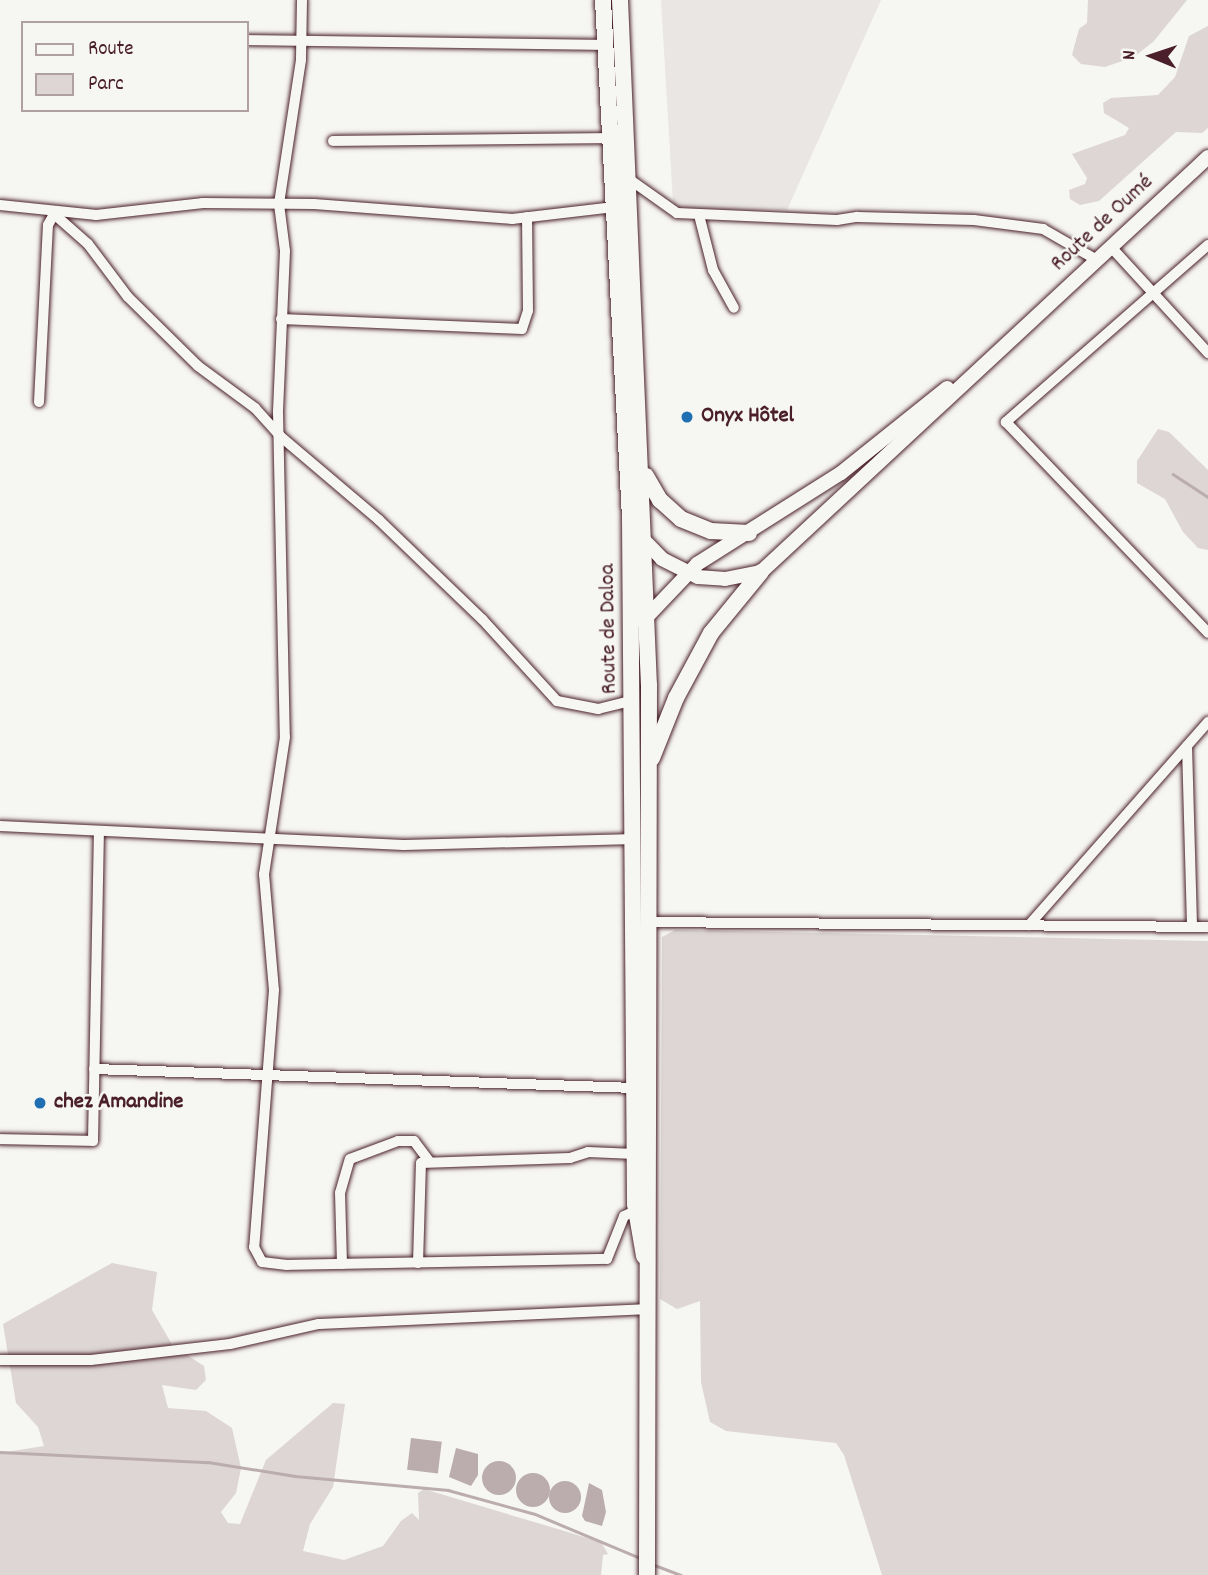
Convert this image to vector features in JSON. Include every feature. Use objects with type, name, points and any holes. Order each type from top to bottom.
[{"type":"highway","name":"Route de Daloa","points":[[603,0],[633,635],[635,1211],[645,1257]]},
{"type":"highway","name":"Route de Daloa","points":[[620,0],[648,614],[650,1213],[645,1257]]},
{"type":"highway","points":[[642,463],[650,487],[681,519],[711,531],[749,533]]},
{"type":"highway","points":[[648,766],[704,644],[761,572]]},
{"type":"highway","points":[[645,1257],[647,1575]]},
{"type":"main road","name":"Route de Oumé","points":[[1028,324],[1208,157]]},
{"type":"main road","points":[[629,518],[645,544],[686,573],[725,579],[761,572],[1028,324]]},
{"type":"main road","points":[[633,635],[648,614],[686,573],[841,473],[1028,324]]},
{"type":"street","points":[[302,0],[301,39],[279,204],[285,251],[281,319],[280,436],[285,737],[267,839],[265,908],[274,990],[253,1239],[257,1257],[269,1264],[607,1259],[624,1216],[635,1211]]},
{"type":"street","points":[[248,40],[605,45]]},
{"type":"street","points":[[333,141],[611,138]]},
{"type":"street","points":[[629,179],[663,206],[699,215],[974,220],[1043,229],[1097,260]]},
{"type":"street","points":[[54,214],[96,215],[203,202],[279,204],[450,217],[527,218],[614,207]]},
{"type":"street","points":[[0,205],[46,208],[88,244],[128,297],[198,366],[255,408],[280,436],[350,494],[482,619],[557,701],[598,709],[634,700]]},
{"type":"street","points":[[39,401],[48,225],[54,214]]},
{"type":"street","points":[[699,215],[713,270],[734,308]]},
{"type":"street","points":[[281,319],[522,329],[528,312],[527,218]]},
{"type":"street","points":[[1208,245],[1006,422],[1208,633]]},
{"type":"street","points":[[1111,247],[1208,353]]},
{"type":"street","points":[[1029,925],[1208,722]]},
{"type":"street","points":[[1187,746],[1192,927]]},
{"type":"street","points":[[0,826],[404,845],[635,839]]},
{"type":"street","points":[[0,1139],[93,1140],[99,831]]},
{"type":"street","points":[[650,922],[1208,927]]},
{"type":"street","points":[[94,1069],[265,1078],[311,1075],[635,1088]]},
{"type":"street","points":[[342,1264],[340,1193],[350,1159],[398,1141],[414,1142],[429,1161]]},
{"type":"street","points":[[418,1263],[419,1169],[429,1161],[570,1158],[588,1152],[635,1154]]},
{"type":"street","points":[[0,1360],[90,1360],[216,1346],[319,1324],[645,1309]]},
{"type":"shaded area","points":[[661,0],[881,0],[787,210],[677,209],[673,202]]},
{"type":"shaded area","points":[[411,1438],[442,1442],[438,1474],[407,1470]]},
{"type":"shaded area","points":[[456,1448],[478,1454],[478,1475],[471,1486],[449,1477]]},
{"type":"shaded area","points":[[499,1461],[511,1466],[516,1478],[511,1490],[499,1495],[487,1490],[482,1478],[487,1466]]},
{"type":"shaded area","points":[[533,1473],[545,1478],[550,1490],[545,1502],[533,1507],[521,1502],[516,1490],[521,1478]]},
{"type":"shaded area","points":[[565,1481],[576,1486],[581,1497],[576,1508],[565,1513],[554,1508],[549,1497],[554,1486]]},
{"type":"shaded area","points":[[589,1483],[602,1490],[606,1512],[602,1526],[585,1521],[582,1516]]},
{"type":"green space","points":[[1088,0],[1187,0],[1154,41],[1134,57],[1105,67],[1081,64],[1072,55],[1079,29],[1087,23]]},
{"type":"green space","points":[[1208,26],[1208,128],[1202,133],[1176,132],[1099,201],[1080,205],[1070,199],[1069,190],[1085,184],[1087,178],[1072,154],[1125,135],[1129,128],[1104,113],[1103,103],[1111,98],[1158,95],[1175,77],[1189,36]]},
{"type":"green space","points":[[1158,429],[1169,432],[1208,470],[1208,550],[1198,548],[1183,532],[1165,499],[1137,483],[1137,461]]},
{"type":"green space","points":[[675,930],[1208,941],[1208,1575],[882,1575],[844,1455],[836,1443],[726,1431],[710,1422],[701,1382],[700,1301],[677,1309],[660,1299],[662,937]]},
{"type":"green space","points":[[112,1263],[157,1272],[152,1310],[173,1346],[204,1366],[206,1380],[196,1390],[162,1385],[168,1408],[206,1411],[232,1428],[241,1468],[236,1493],[221,1512],[228,1523],[240,1524],[266,1460],[333,1403],[345,1404],[333,1487],[310,1524],[303,1551],[344,1560],[383,1546],[401,1521],[412,1513],[419,1520],[418,1493],[424,1489],[601,1542],[608,1554],[603,1555],[601,1575],[0,1575],[0,1453],[44,1446],[38,1427],[16,1403],[3,1324]]},
{"type":"waterway","points":[[1173,474],[1208,497]]},
{"type":"waterway","points":[[0,1452],[208,1462],[295,1476],[448,1490],[535,1514],[640,1558]]},
{"type":"waterway","points":[[652,1564],[681,1575]]},
{"type":"place","name":"Onyx Hôtel","points":[[687,417]]},
{"type":"place","name":"chez Amandine","points":[[40,1103]]}]
